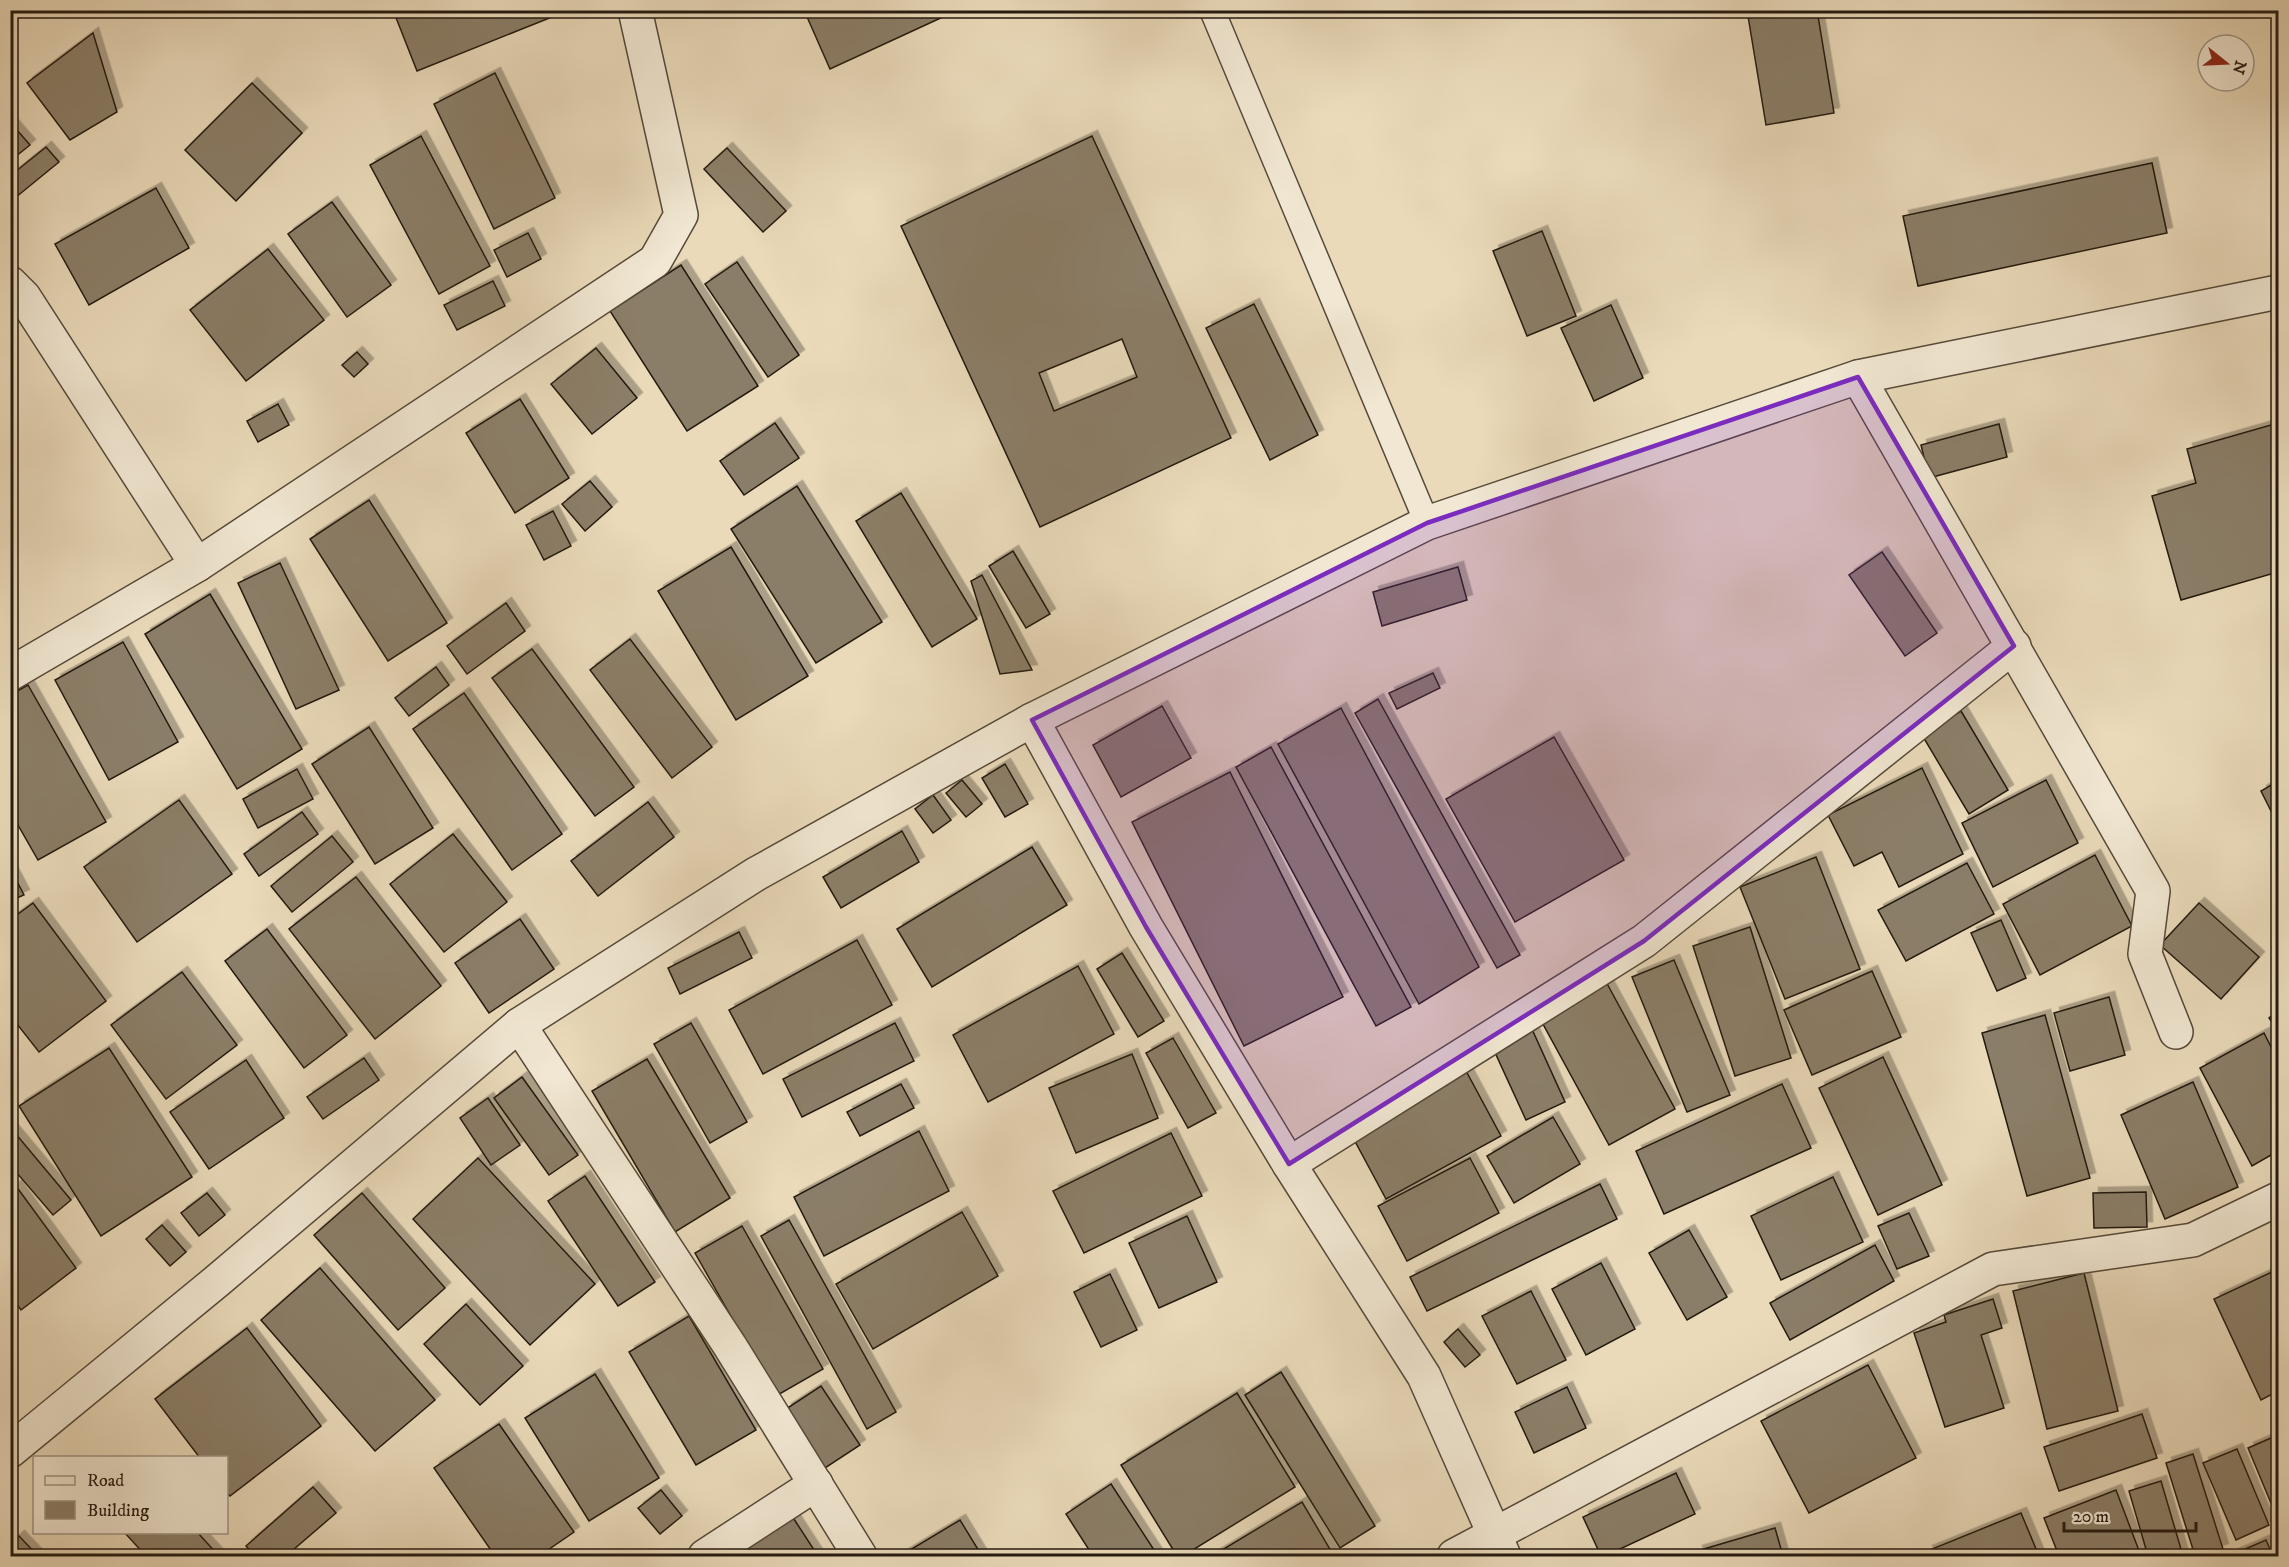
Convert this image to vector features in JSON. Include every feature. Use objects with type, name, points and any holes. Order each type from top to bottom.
[{"type":"street","points":[[10,674],[197,564],[655,261],[681,215],[635,10]]},
{"type":"street","points":[[10,1451],[208,1288],[519,1025],[756,874],[1032,720],[1427,523],[1858,377],[2278,292]]},
{"type":"street","points":[[15,293],[197,564]]},
{"type":"street","points":[[1858,377],[2153,891],[2145,954],[2176,1032]]},
{"type":"street","points":[[1289,1164],[1644,941],[2014,646]]},
{"type":"street","points":[[1032,720],[1146,927],[1289,1164],[1424,1376],[1500,1546]]},
{"type":"street","points":[[519,1025],[730,1346],[860,1557]]},
{"type":"street","points":[[1454,1557],[1500,1546],[1993,1269],[2193,1240],[2278,1199]]},
{"type":"street","points":[[705,1557],[816,1484]]},
{"type":"lane","points":[[1212,10],[1427,523]]},
{"type":"highlighted area","points":[[1858,377],[2014,646],[1644,941],[1289,1164],[1146,927],[1032,720],[1427,523]]},
{"type":"building","points":[[393,10],[567,10],[567,11],[417,71]]},
{"type":"building","points":[[804,10],[958,10],[830,69]]},
{"type":"building","points":[[1747,10],[1817,10],[1834,113],[1766,125]]},
{"type":"building","points":[[93,33],[117,112],[70,140],[27,83]]},
{"type":"building","points":[[495,73],[555,198],[494,229],[434,104]]},
{"type":"building","points":[[252,83],[302,133],[236,201],[185,150]]},
{"type":"building","points":[[10,122],[30,145],[10,161]]},
{"type":"building","points":[[421,136],[490,266],[439,294],[370,165]]},
{"type":"building","points":[[1092,136],[1231,438],[1040,527],[901,226]],"holes":[[[1122,339],[1137,377],[1054,411],[1039,373]]]},
{"type":"building","points":[[46,147],[59,162],[10,202],[10,176]]},
{"type":"building","points":[[727,148],[786,211],[763,232],[704,169]]},
{"type":"building","points":[[2152,163],[2167,233],[1918,286],[1903,216]]},
{"type":"building","points":[[156,188],[189,248],[89,305],[55,244]]},
{"type":"building","points":[[332,202],[391,285],[347,317],[288,234]]},
{"type":"building","points":[[1542,231],[1576,316],[1527,336],[1493,251]]},
{"type":"building","points":[[528,233],[541,259],[507,277],[494,250]]},
{"type":"building","points":[[268,249],[324,320],[246,381],[190,310]]},
{"type":"building","points":[[737,262],[799,355],[768,377],[705,284]]},
{"type":"building","points":[[681,265],[758,386],[687,431],[610,311]]},
{"type":"building","points":[[493,281],[505,306],[457,330],[444,305]]},
{"type":"building","points":[[1254,304],[1318,435],[1270,460],[1206,328]]},
{"type":"building","points":[[1611,305],[1643,378],[1594,401],[1561,328]]},
{"type":"building","points":[[596,348],[637,398],[592,434],[551,384]]},
{"type":"building","points":[[357,352],[368,364],[354,377],[342,365]]},
{"type":"building","points":[[520,399],[569,478],[515,513],[466,433]]},
{"type":"building","points":[[278,404],[289,425],[258,442],[247,421]]},
{"type":"building","points":[[775,423],[799,458],[744,495],[720,461]]},
{"type":"building","points":[[2278,423],[2278,572],[2181,600],[2152,496],[2196,483],[2187,449]]},
{"type":"building","points":[[1999,424],[2007,457],[1929,478],[1921,445]]},
{"type":"building","points":[[590,481],[612,507],[585,531],[562,504]]},
{"type":"building","points":[[797,486],[882,622],[816,663],[731,529]]},
{"type":"building","points":[[901,493],[977,619],[932,647],[856,521]]},
{"type":"building","points":[[369,500],[447,623],[388,661],[310,539]]},
{"type":"building","points":[[553,511],[571,546],[544,560],[526,525]]},
{"type":"building","points":[[731,547],[808,676],[736,720],[658,591]]},
{"type":"building","points":[[1013,551],[1050,614],[1026,628],[989,566]]},
{"type":"building","points":[[1882,552],[1937,633],[1905,656],[1849,575]]},
{"type":"building","points":[[280,563],[339,690],[296,709],[238,583]]},
{"type":"building","points":[[1458,567],[1467,600],[1382,626],[1373,592]]},
{"type":"building","points":[[982,575],[1032,670],[1000,674],[971,581]]},
{"type":"building","points":[[210,594],[302,749],[237,789],[145,634]]},
{"type":"building","points":[[506,603],[525,631],[467,674],[447,646]]},
{"type":"building","points":[[630,639],[712,747],[672,778],[590,670]]},
{"type":"building","points":[[123,642],[178,742],[109,780],[55,680]]},
{"type":"building","points":[[532,649],[634,787],[595,816],[492,678]]},
{"type":"building","points":[[436,667],[449,685],[409,716],[395,698]]},
{"type":"building","points":[[1433,673],[1440,688],[1397,709],[1389,693]]},
{"type":"building","points":[[28,685],[106,822],[38,860],[10,811],[10,695]]},
{"type":"building","points":[[464,693],[562,834],[512,870],[413,729]]},
{"type":"building","points":[[1378,699],[1520,955],[1497,968],[1355,713]]},
{"type":"building","points":[[1162,706],[1191,758],[1121,797],[1093,745]]},
{"type":"building","points":[[1341,708],[1479,967],[1419,1004],[1278,744]]},
{"type":"building","points":[[1961,711],[2008,790],[1969,814],[1922,735]]},
{"type":"building","points":[[369,727],[433,828],[375,864],[312,764]]},
{"type":"building","points":[[1554,737],[1624,860],[1515,922],[1446,799]]},
{"type":"building","points":[[1271,747],[1411,1007],[1376,1026],[1236,767]]},
{"type":"building","points":[[1005,764],[1028,804],[1005,817],[982,778]]},
{"type":"building","points":[[1922,768],[1963,854],[1899,887],[1882,852],[1854,866],[1828,815]]},
{"type":"building","points":[[297,769],[313,799],[258,828],[243,799]]},
{"type":"building","points":[[1230,772],[1343,997],[1244,1046],[1132,822]]},
{"type":"building","points":[[962,780],[982,804],[966,817],[946,793]]},
{"type":"building","points":[[2046,780],[2078,843],[1993,887],[1962,823]]},
{"type":"building","points":[[2278,781],[2278,825],[2261,791]]},
{"type":"building","points":[[933,795],[951,820],[933,833],[915,809]]},
{"type":"building","points":[[179,800],[232,874],[137,942],[84,867]]},
{"type":"building","points":[[648,802],[674,837],[598,896],[571,861]]},
{"type":"building","points":[[302,812],[318,834],[259,876],[244,854]]},
{"type":"building","points":[[902,831],[919,862],[841,908],[823,877]]},
{"type":"building","points":[[453,834],[507,902],[444,952],[390,884]]},
{"type":"building","points":[[332,836],[353,862],[292,912],[271,886]]},
{"type":"building","points":[[1032,847],[1067,905],[932,987],[897,929]]},
{"type":"building","points":[[2095,855],[2132,926],[2040,975],[2003,904]]},
{"type":"building","points":[[1816,857],[1860,969],[1785,999],[1740,887]]},
{"type":"building","points":[[1967,863],[1994,914],[1906,961],[1878,910]]},
{"type":"building","points":[[10,868],[24,895],[10,901]]},
{"type":"building","points":[[356,877],[441,986],[375,1039],[289,929]]},
{"type":"building","points":[[33,903],[106,1001],[39,1052],[10,1015],[10,920]]},
{"type":"building","points":[[2199,903],[2259,957],[2221,999],[2160,945]]},
{"type":"building","points":[[520,919],[554,969],[489,1013],[455,963]]},
{"type":"building","points":[[2001,920],[2026,978],[1997,991],[1971,933]]},
{"type":"building","points":[[1750,927],[1791,1058],[1735,1076],[1693,946]]},
{"type":"building","points":[[267,929],[347,1035],[304,1068],[225,961]]},
{"type":"building","points":[[739,932],[752,958],[680,994],[668,968]]},
{"type":"building","points":[[857,940],[892,1005],[763,1074],[729,1010]]},
{"type":"building","points":[[1122,953],[1164,1021],[1138,1037],[1097,969]]},
{"type":"building","points":[[1674,960],[1730,1095],[1687,1112],[1632,977]]},
{"type":"building","points":[[1078,966],[1114,1034],[988,1102],[953,1035]]},
{"type":"building","points":[[1872,971],[1901,1037],[1812,1075],[1784,1010]]},
{"type":"building","points":[[182,972],[237,1045],[166,1099],[111,1025]]},
{"type":"building","points":[[1604,978],[1675,1109],[1609,1145],[1538,1015]]},
{"type":"building","points":[[2109,997],[2125,1055],[2070,1071],[2054,1013]]},
{"type":"building","points":[[2278,1011],[2278,1031],[2269,1018]]},
{"type":"building","points":[[2045,1015],[2090,1178],[2027,1196],[1982,1033]]},
{"type":"building","points":[[691,1023],[747,1122],[710,1143],[654,1044]]},
{"type":"building","points":[[895,1023],[914,1061],[802,1117],[783,1079]]},
{"type":"building","points":[[1531,1027],[1565,1102],[1526,1120],[1492,1046]]},
{"type":"building","points":[[2264,1033],[2278,1061],[2278,1151],[2252,1166],[2200,1068]]},
{"type":"building","points":[[1173,1038],[1216,1113],[1188,1128],[1146,1053]]},
{"type":"building","points":[[109,1048],[192,1177],[101,1236],[19,1106]]},
{"type":"building","points":[[1132,1054],[1158,1118],[1076,1153],[1049,1088]]},
{"type":"building","points":[[1883,1057],[1942,1185],[1878,1215],[1819,1088]]},
{"type":"building","points":[[364,1058],[379,1080],[323,1119],[307,1097]]},
{"type":"building","points":[[647,1059],[730,1198],[675,1232],[592,1091]]},
{"type":"building","points":[[246,1060],[284,1118],[209,1169],[170,1112]]},
{"type":"building","points":[[1465,1069],[1501,1136],[1386,1199],[1350,1132]]},
{"type":"building","points":[[522,1077],[578,1155],[549,1175],[494,1098]]},
{"type":"building","points":[[2193,1082],[2238,1187],[2165,1219],[2121,1115]]},
{"type":"building","points":[[901,1084],[914,1108],[860,1136],[847,1112]]},
{"type":"building","points":[[1782,1084],[1811,1148],[1664,1214],[1636,1151]]},
{"type":"building","points":[[488,1098],[520,1145],[491,1165],[460,1118]]},
{"type":"building","points":[[1553,1117],[1580,1164],[1514,1203],[1487,1156]]},
{"type":"building","points":[[10,1127],[71,1200],[53,1215],[10,1165]]},
{"type":"building","points":[[919,1131],[949,1191],[824,1256],[794,1197]]},
{"type":"building","points":[[1171,1133],[1202,1196],[1084,1253],[1053,1191]]},
{"type":"building","points":[[478,1158],[595,1284],[530,1345],[413,1219]]},
{"type":"building","points":[[1470,1158],[1499,1213],[1407,1261],[1378,1206]]},
{"type":"building","points":[[585,1176],[655,1282],[618,1306],[548,1201]]},
{"type":"building","points":[[1833,1177],[1863,1242],[1781,1280],[1751,1216]]},
{"type":"building","points":[[1600,1184],[1617,1219],[1427,1311],[1410,1277]]},
{"type":"building","points":[[16,1186],[76,1268],[21,1310],[10,1295],[10,1190]]},
{"type":"building","points":[[2146,1192],[2147,1227],[2094,1228],[2093,1193]]},
{"type":"building","points":[[207,1193],[225,1215],[199,1236],[181,1213]]},
{"type":"building","points":[[362,1193],[445,1288],[398,1330],[314,1235]]},
{"type":"building","points":[[962,1212],[998,1276],[873,1349],[836,1284]]},
{"type":"building","points":[[1909,1213],[1929,1256],[1897,1269],[1878,1226]]},
{"type":"building","points":[[1187,1216],[1217,1282],[1159,1308],[1129,1243]]},
{"type":"building","points":[[789,1220],[896,1412],[867,1429],[761,1236]]},
{"type":"building","points":[[162,1225],[186,1252],[170,1266],[146,1239]]},
{"type":"building","points":[[742,1226],[823,1369],[776,1396],[695,1253]]},
{"type":"building","points":[[1689,1230],[1727,1297],[1687,1320],[1649,1253]]},
{"type":"building","points":[[1875,1245],[1894,1281],[1790,1340],[1770,1303]]},
{"type":"building","points":[[1601,1263],[1635,1329],[1586,1355],[1552,1289]]},
{"type":"building","points":[[320,1268],[435,1400],[375,1451],[261,1320]]},
{"type":"building","points":[[2274,1271],[2278,1281],[2278,1391],[2261,1400],[2214,1299]]},
{"type":"building","points":[[2084,1273],[2118,1411],[2047,1429],[2013,1291]]},
{"type":"building","points":[[1110,1274],[1137,1330],[1101,1347],[1074,1292]]},
{"type":"building","points":[[1531,1291],[1566,1360],[1517,1384],[1482,1316]]},
{"type":"building","points":[[1993,1299],[2002,1328],[1981,1335],[2004,1408],[1945,1427],[1914,1333],[1946,1322],[1944,1315]]},
{"type":"building","points":[[466,1304],[523,1366],[480,1405],[424,1344]]},
{"type":"building","points":[[689,1316],[756,1430],[696,1465],[629,1352]]},
{"type":"building","points":[[247,1328],[321,1426],[230,1496],[228,1494],[228,1456],[198,1456],[155,1399]]},
{"type":"building","points":[[1458,1329],[1480,1355],[1465,1367],[1444,1342]]},
{"type":"building","points":[[1868,1365],[1916,1458],[1809,1513],[1761,1421]]},
{"type":"building","points":[[1281,1372],[1375,1526],[1340,1548],[1245,1395]]},
{"type":"building","points":[[595,1374],[659,1478],[589,1521],[525,1418]]},
{"type":"building","points":[[821,1386],[860,1445],[825,1468],[786,1409]]},
{"type":"building","points":[[1567,1387],[1586,1428],[1534,1453],[1515,1412]]},
{"type":"building","points":[[1237,1393],[1295,1487],[1183,1556],[1177,1556],[1121,1465]]},
{"type":"building","points":[[2142,1414],[2157,1458],[2059,1491],[2044,1447]]},
{"type":"building","points":[[499,1424],[574,1532],[539,1556],[495,1556],[434,1468]]},
{"type":"building","points":[[2278,1435],[2278,1520],[2248,1448]]},
{"type":"building","points":[[2237,1449],[2269,1525],[2236,1540],[2203,1463]]},
{"type":"building","points":[[2193,1454],[2223,1549],[2200,1556],[2195,1556],[2166,1463]]},
{"type":"building","points":[[1676,1473],[1695,1514],[1601,1556],[1583,1517]]},
{"type":"building","points":[[2161,1481],[2183,1556],[2148,1556],[2129,1491]]},
{"type":"building","points":[[1111,1484],[1158,1556],[1093,1556],[1066,1514]]},
{"type":"building","points":[[313,1487],[336,1513],[286,1556],[255,1556],[246,1546]]},
{"type":"building","points":[[661,1490],[682,1516],[660,1534],[638,1508]]},
{"type":"building","points":[[2116,1490],[2141,1556],[2059,1556],[2044,1518]]},
{"type":"building","points":[[1302,1502],[1334,1556],[1212,1556]]},
{"type":"building","points":[[2021,1513],[2039,1556],[1930,1556],[1927,1551]]},
{"type":"building","points":[[792,1516],[818,1556],[730,1556]]},
{"type":"building","points":[[960,1520],[982,1556],[900,1556]]},
{"type":"building","points":[[1775,1528],[1783,1556],[1699,1556],[1697,1551]]},
{"type":"building","points":[[126,1534],[199,1534],[219,1556],[146,1556]]},
{"type":"building","points":[[19,1536],[38,1556],[10,1556],[10,1544]]},
{"type":"building","points":[[2266,1540],[2273,1556],[2229,1556]]}]
